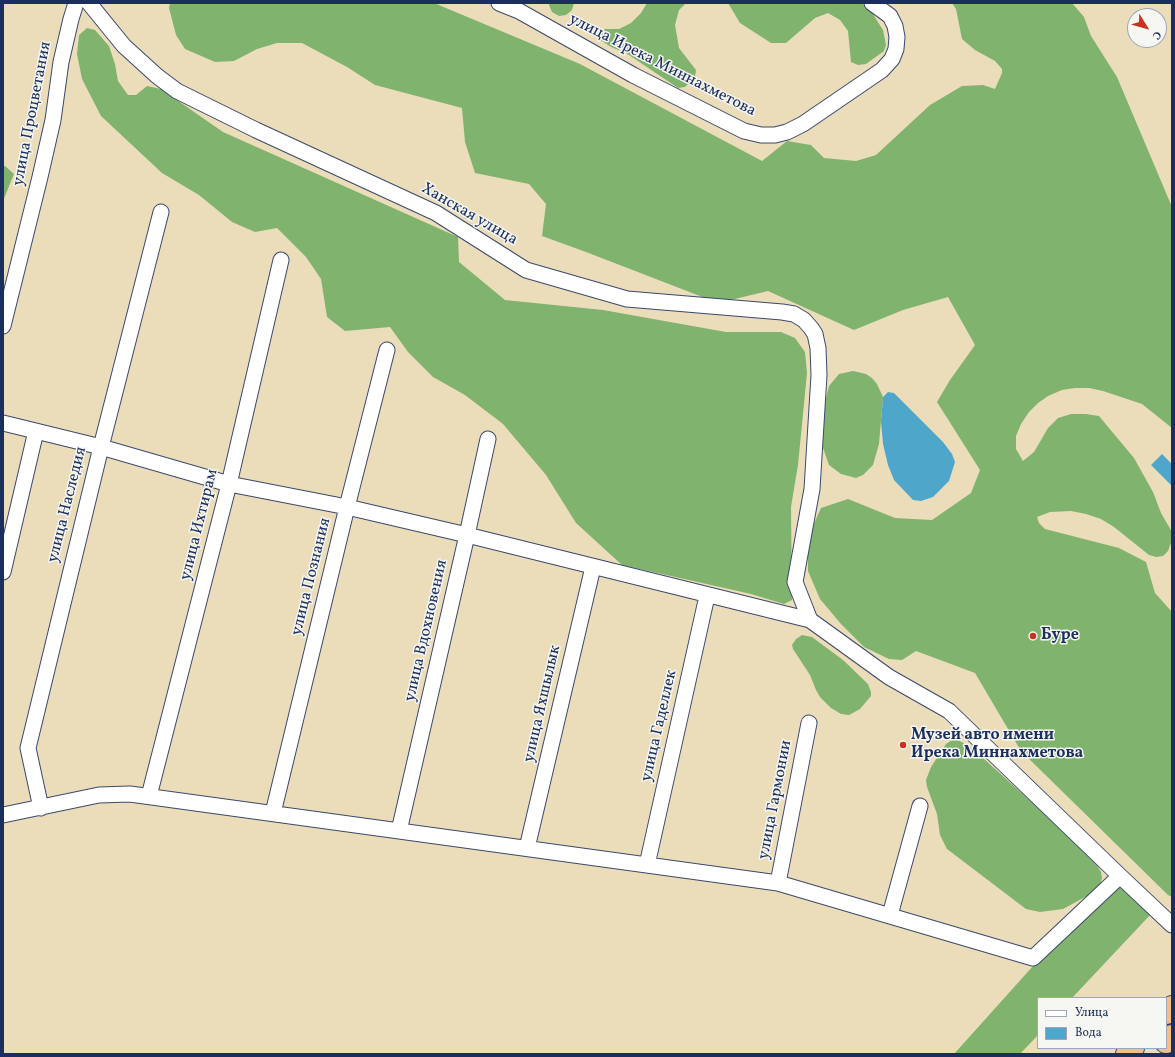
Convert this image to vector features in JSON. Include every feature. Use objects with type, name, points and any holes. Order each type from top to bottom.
[{"type":"street","name":"улица Процветания","points":[[3,326],[53,120],[61,62],[76,3]]},
{"type":"street","name":"Ханская улица","points":[[89,3],[124,46],[157,76],[178,91],[256,130],[436,213],[526,270],[627,300],[782,312],[794,314],[804,320],[815,334],[818,348],[819,375],[812,489],[795,582],[810,620]]},
{"type":"street","name":"улица Ирека Миннахметова","points":[[499,3],[519,11],[633,75],[744,131],[761,135],[775,135],[787,132],[803,124],[882,70],[892,59],[896,49],[898,37],[895,26],[890,16],[872,3]]},
{"type":"street","name":"улица Наследия","points":[[41,808],[28,748],[160,212]]},
{"type":"street","name":"улица Ихтирам","points":[[149,796],[229,484],[281,260]]},
{"type":"street","name":"улица Познания","points":[[273,814],[347,507],[387,350]]},
{"type":"street","points":[[3,423],[101,447],[229,484],[347,507],[467,535],[707,596],[810,620],[889,676],[949,711],[1120,876],[1172,924]]},
{"type":"street","points":[[3,572],[36,431]]},
{"type":"street","name":"улица Вдохновения","points":[[399,831],[488,439]]},
{"type":"street","name":"улица Яхшылык","points":[[527,848],[593,567]]},
{"type":"street","name":"улица Гаделлек","points":[[647,865],[707,596]]},
{"type":"street","name":"улица Гармонии","points":[[778,883],[809,723]]},
{"type":"street","points":[[3,815],[99,795],[130,794],[527,848],[778,883],[1033,958],[1120,876]]},
{"type":"street","points":[[890,915],[920,806]]},
{"type":"green space","points":[[170,3],[434,3],[580,64],[762,161],[787,141],[811,145],[824,158],[856,161],[876,155],[930,105],[962,86],[983,85],[995,89],[1002,73],[1002,69],[995,61],[975,50],[962,39],[956,9],[952,3],[1072,3],[1084,17],[1091,36],[1117,77],[1172,207],[1172,428],[1142,404],[1103,391],[1089,388],[1075,388],[1062,390],[1048,396],[1029,412],[1021,424],[1016,436],[1016,449],[1023,461],[1034,452],[1048,428],[1058,418],[1071,414],[1099,416],[1134,458],[1153,492],[1161,513],[1172,532],[1172,540],[1168,551],[1163,556],[1156,557],[1149,555],[1114,527],[1101,519],[1071,511],[1050,512],[1037,517],[1039,523],[1045,529],[1119,548],[1146,562],[1155,593],[1172,612],[1172,897],[1168,895],[1021,751],[975,673],[916,651],[902,660],[889,659],[864,647],[841,624],[820,599],[808,571],[808,537],[821,508],[848,499],[895,518],[932,520],[971,493],[980,470],[937,402],[950,380],[975,345],[948,297],[903,310],[854,330],[768,291],[718,303],[542,236],[546,204],[529,184],[475,173],[465,142],[462,108],[375,85],[347,67],[302,43],[277,43],[257,49],[234,61],[215,62],[185,49],[176,35],[169,8]]},
{"type":"green space","points":[[550,3],[574,3],[572,10],[566,15],[559,16],[552,12],[549,5]]},
{"type":"green space","points":[[647,3],[686,3],[679,10],[675,25],[679,48],[696,70],[695,77],[685,87],[678,88],[626,53],[611,47],[599,39],[599,32],[605,29],[619,29],[631,23],[641,13]]},
{"type":"green space","points":[[728,3],[862,3],[871,11],[883,30],[886,45],[884,51],[866,64],[858,65],[851,62],[848,31],[840,20],[828,13],[815,18],[786,43],[771,43],[740,23]]},
{"type":"green space","points":[[87,28],[95,30],[109,46],[115,64],[118,81],[128,95],[136,95],[147,86],[161,89],[223,132],[458,237],[459,262],[505,300],[603,310],[726,332],[781,332],[795,338],[805,352],[807,373],[798,465],[791,507],[792,600],[784,604],[751,594],[622,565],[576,523],[546,475],[503,424],[465,395],[433,377],[408,352],[390,327],[345,331],[327,317],[321,279],[306,257],[277,228],[255,232],[232,222],[199,195],[162,173],[101,116],[82,79],[77,54],[79,35]]},
{"type":"green space","points":[[5,166],[14,174],[3,201],[3,167]]},
{"type":"green space","points":[[853,371],[866,374],[872,378],[877,384],[883,397],[879,444],[873,465],[863,475],[856,478],[841,474],[829,465],[822,445],[822,415],[829,386],[839,374]]},
{"type":"green space","points":[[802,635],[812,637],[843,660],[868,684],[871,696],[860,709],[849,715],[841,714],[831,708],[820,697],[810,675],[793,649],[792,645],[796,639]]},
{"type":"green space","points":[[952,740],[958,740],[972,748],[1093,858],[1101,872],[1102,878],[1100,885],[1089,895],[1063,909],[1040,912],[1026,909],[947,849],[940,835],[937,814],[927,787],[926,780],[931,767],[946,744]]},
{"type":"green space","points":[[1113,877],[1151,914],[1073,997],[1037,997],[1037,1036],[1020,1054],[954,1054]]},
{"type":"water","points":[[888,392],[894,393],[943,442],[952,454],[955,462],[949,481],[933,497],[921,501],[913,500],[894,480],[888,465],[883,444],[881,422],[883,397]]},
{"type":"water","points":[[1162,454],[1172,464],[1172,486],[1151,465]]},
{"type":"place","name":"Буре","points":[[1033,636]]},
{"type":"place","name":"Музей авто имени Ирека Миннахметова","points":[[903,745]]}]
